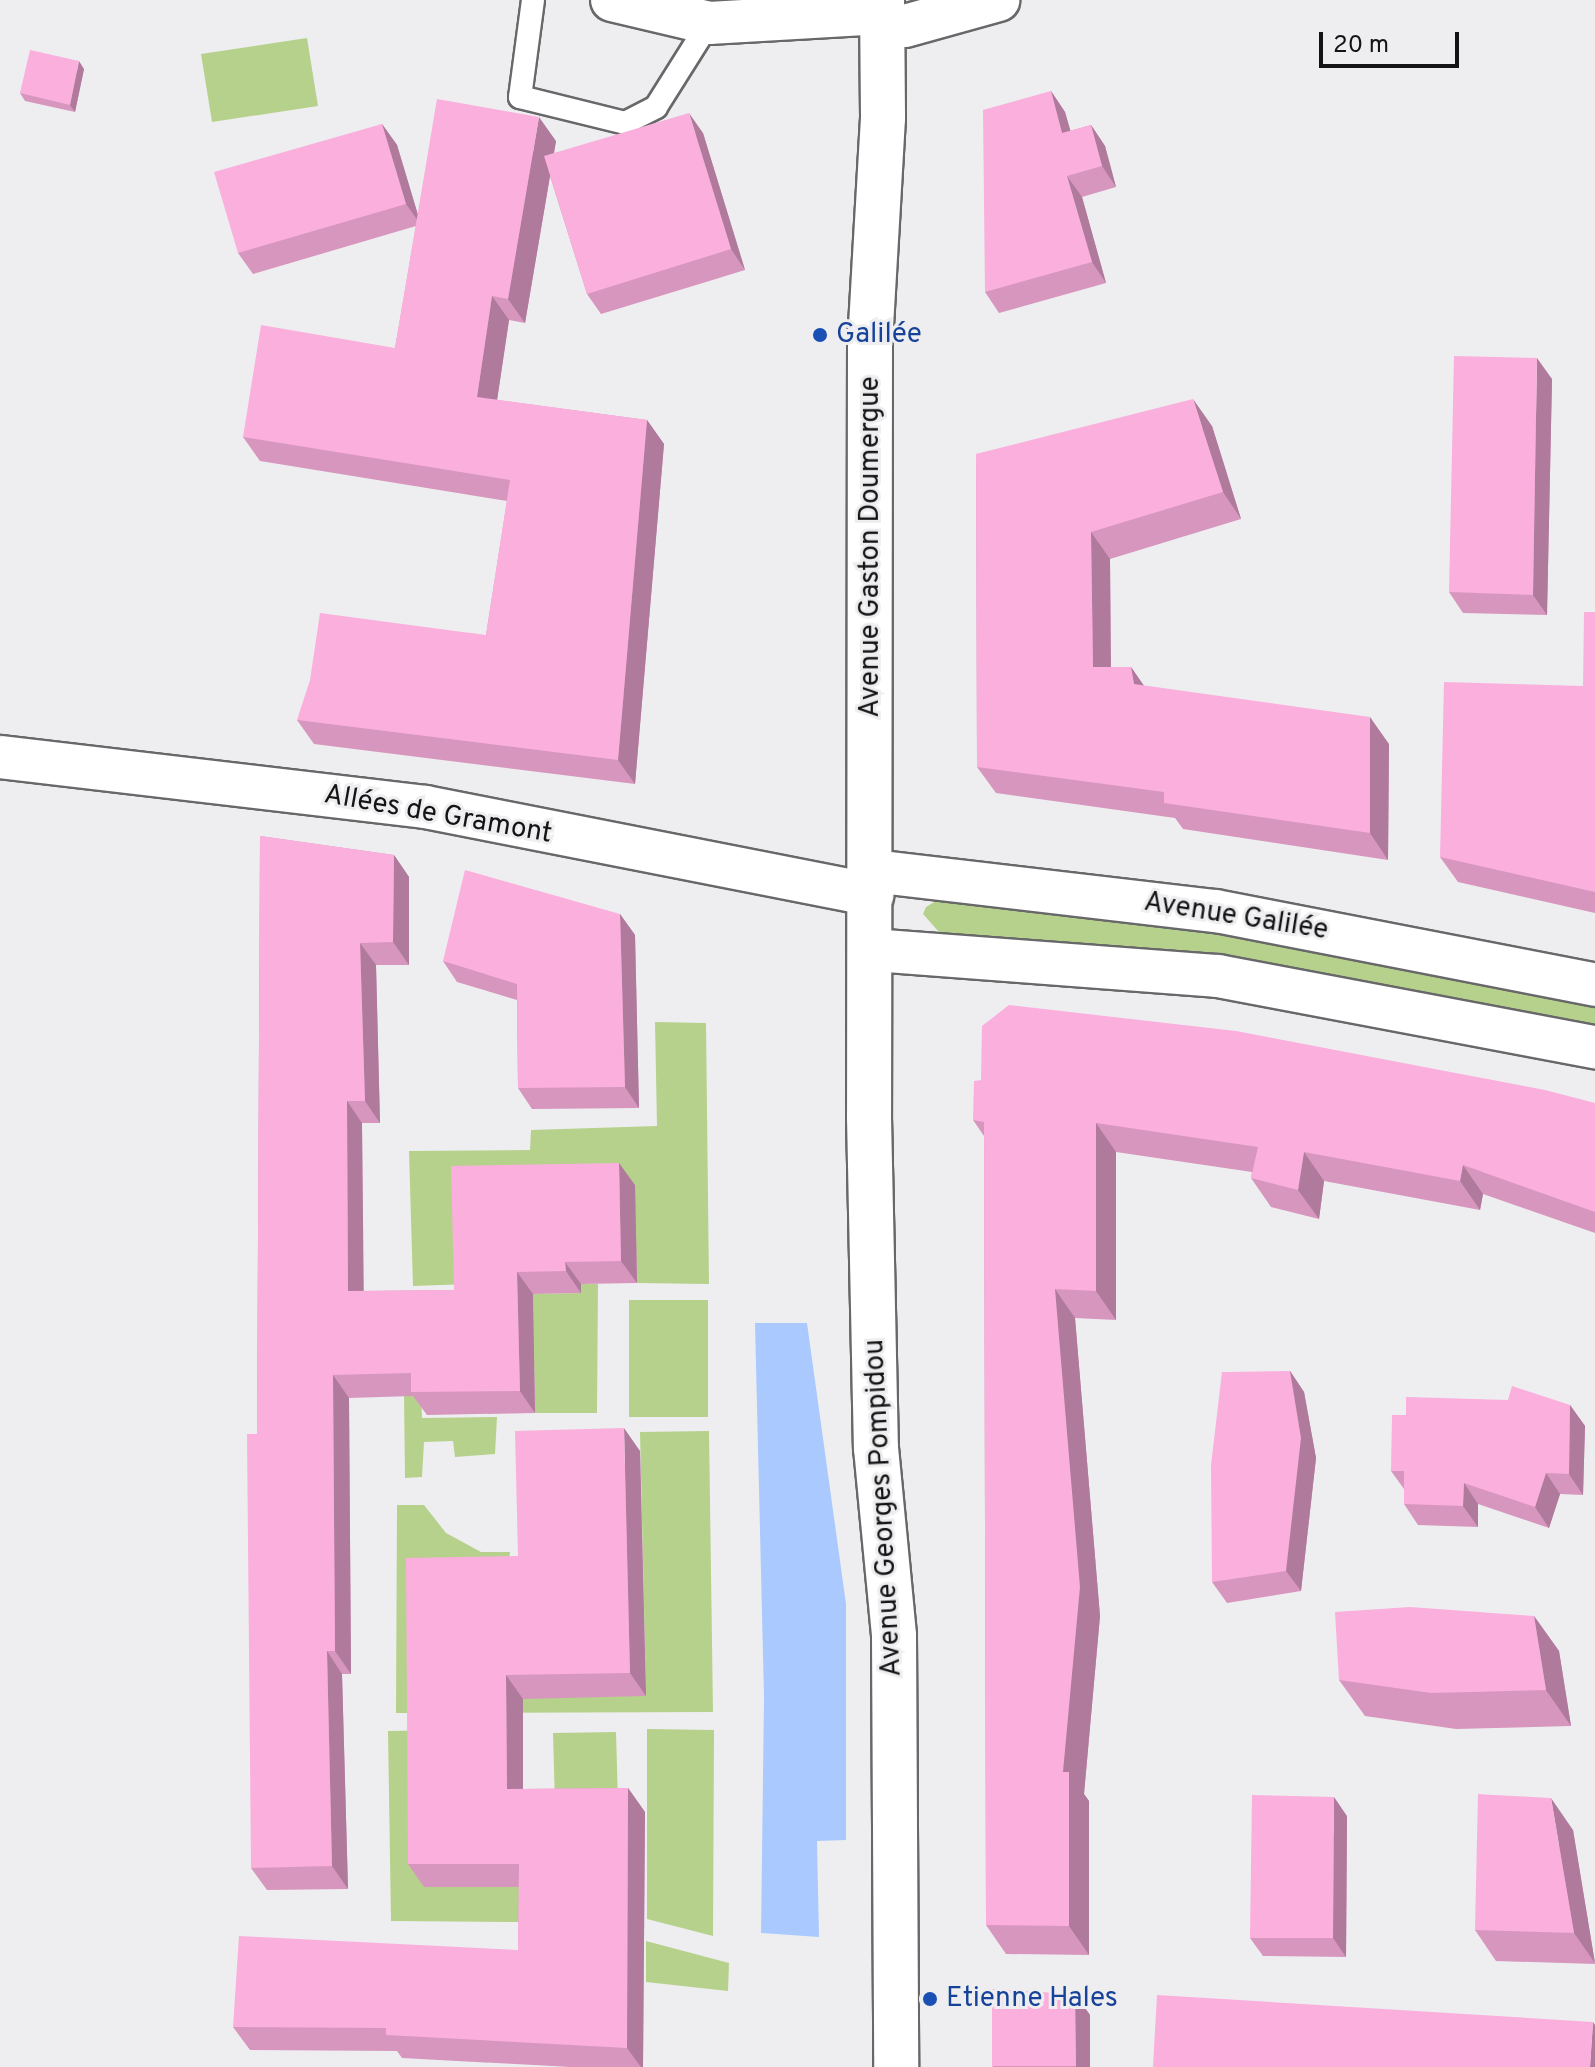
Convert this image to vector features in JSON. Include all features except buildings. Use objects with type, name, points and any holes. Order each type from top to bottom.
[{"type":"main road","name":"Avenue Gaston Doumergue","points":[[872,950],[870,342],[883,118],[882,12]]},
{"type":"main road","name":"Avenue Georges Pompidou","points":[[872,950],[876,1448],[894,1636],[896,2067]]},
{"type":"street","points":[[612,0],[709,23],[882,12],[905,26],[998,0]]},
{"type":"street","name":"Allées de Gramont","points":[[0,757],[425,807],[873,883]]},
{"type":"street","name":"Avenue Galilée","points":[[873,883],[1216,911],[1595,985]]},
{"type":"street","points":[[872,950],[1218,976],[1595,1047]]},
{"type":"lane","points":[[533,0],[520,97],[625,123],[656,107],[709,23]]},
{"type":"green space","points":[[307,38],[318,106],[212,122],[201,54]]},
{"type":"green space","points":[[941,898],[1294,939],[1595,997],[1595,1033],[1206,962],[939,932],[923,914],[926,907]]},
{"type":"green space","points":[[655,1022],[706,1023],[709,1284],[637,1283],[634,1185],[469,1284],[413,1286],[409,1151],[530,1150],[531,1130],[657,1126]]},
{"type":"green space","points":[[581,1284],[598,1284],[597,1413],[535,1413],[533,1294],[581,1293]]},
{"type":"green space","points":[[629,1300],[708,1300],[708,1417],[629,1417]]},
{"type":"green space","points":[[418,1307],[422,1418],[497,1417],[495,1454],[455,1457],[453,1441],[424,1442],[422,1477],[405,1478],[403,1309]]},
{"type":"green space","points":[[709,1431],[713,1712],[396,1713],[397,1505],[424,1505],[446,1533],[481,1552],[510,1552],[506,1580],[646,1695],[640,1432]]},
{"type":"green space","points":[[520,1729],[523,1760],[423,1760],[424,1887],[524,1887],[523,1922],[391,1921],[388,1731]]},
{"type":"green space","points":[[647,1729],[714,1730],[713,1936],[647,1919]]},
{"type":"green space","points":[[616,1732],[618,1802],[555,1803],[553,1733]]},
{"type":"green space","points":[[646,1941],[729,1963],[728,1991],[646,1982]]},
{"type":"water","points":[[755,1323],[807,1323],[846,1604],[846,1840],[817,1841],[819,1937],[761,1933],[764,1697]]},
{"type":"place","name":"Galilée","points":[[820,335]]},
{"type":"place","name":"Etienne Hales","points":[[930,1999]]}]
